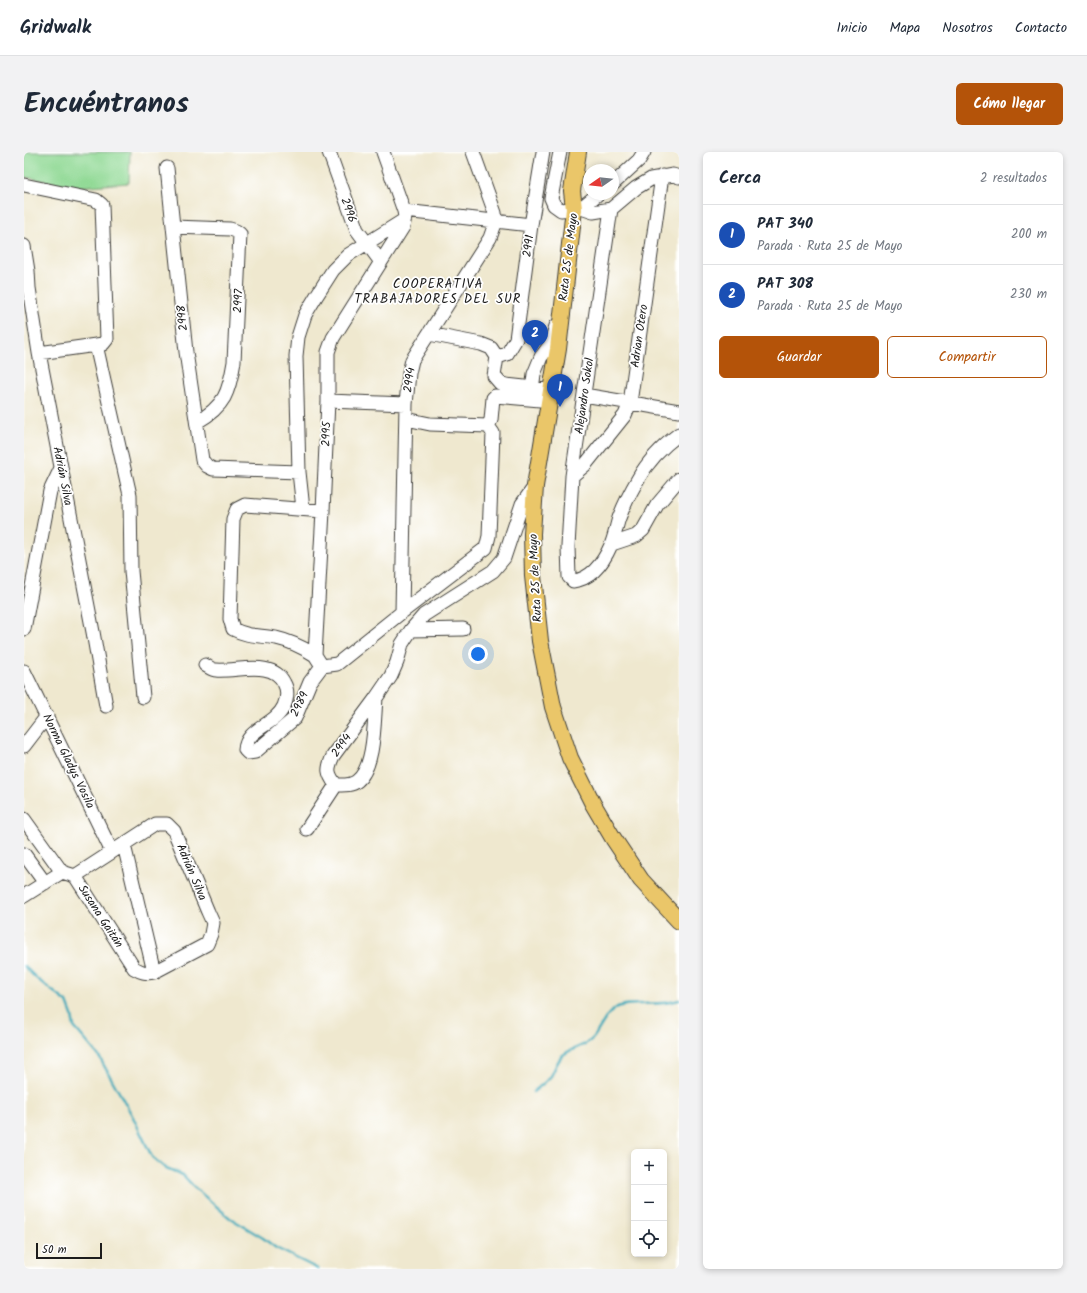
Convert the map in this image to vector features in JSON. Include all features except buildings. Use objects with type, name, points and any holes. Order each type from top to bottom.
[{"type":"main road","name":"Ruta 25 de Mayo","points":[[578,152],[572,191],[578,209],[562,308],[551,396],[535,486],[532,562],[540,641],[553,706],[570,758],[593,804],[613,838],[641,880],[679,921]]},
{"type":"main road","points":[[578,209],[588,152]]},
{"type":"street","name":"2996","points":[[329,152],[357,230],[381,262]]},
{"type":"street","points":[[383,152],[404,216]]},
{"type":"street","points":[[473,152],[495,213],[496,221]]},
{"type":"street","name":"2991","points":[[497,357],[507,354],[516,339],[531,226],[543,152]]},
{"type":"street","points":[[560,152],[551,198],[554,205],[561,210],[578,209],[594,212],[610,210],[636,188],[651,179],[673,175],[679,177]]},
{"type":"street","points":[[619,178],[639,160],[644,152]]},
{"type":"street","name":"2998","points":[[167,168],[186,352],[202,460],[206,466],[213,469],[298,472]]},
{"type":"street","name":"Adrian Otero","points":[[572,476],[585,465],[625,414],[630,403],[662,176]]},
{"type":"street","points":[[24,185],[96,200],[102,205],[107,339],[103,344],[39,353]]},
{"type":"street","points":[[578,209],[590,200]]},
{"type":"street","name":"Alejandro Sokol","points":[[610,210],[572,476],[568,577],[573,581],[581,580],[594,571],[612,544]]},
{"type":"street","points":[[303,509],[298,472],[296,356],[298,337],[305,315],[333,270],[348,255],[404,216],[496,221],[531,226]]},
{"type":"street","name":"2995","points":[[318,660],[328,401],[328,352],[333,338],[403,228],[404,216]]},
{"type":"street","name":"2994","points":[[402,612],[406,404],[409,373],[412,360],[490,238],[496,221]]},
{"type":"street","name":"2997","points":[[173,227],[230,229],[236,230],[240,234],[232,377],[227,393],[221,403],[197,422]]},
{"type":"street","name":"Adrián Silva","points":[[24,246],[39,353],[94,632],[106,706]]},
{"type":"street","points":[[24,314],[29,288]]},
{"type":"street","points":[[531,393],[537,366],[550,345],[562,308]]},
{"type":"street","points":[[429,334],[481,344],[491,348],[497,357],[494,376],[496,380],[500,383],[531,393],[551,396]]},
{"type":"street","points":[[96,345],[130,495],[131,571],[143,697]]},
{"type":"street","points":[[488,426],[491,420],[493,398],[496,396],[531,393]]},
{"type":"street","points":[[584,395],[679,411]]},
{"type":"street","points":[[328,401],[406,404]]},
{"type":"street","points":[[406,419],[430,424],[488,426]]},
{"type":"street","points":[[323,511],[245,505],[237,509],[233,519],[230,619],[233,629],[242,634],[275,638],[290,642],[318,660],[337,664],[486,548],[489,536],[493,433],[488,426]]},
{"type":"street","points":[[612,544],[619,517],[638,479],[649,462],[679,434]]},
{"type":"street","points":[[24,629],[50,491],[61,468]]},
{"type":"street","points":[[612,544],[636,536],[643,530],[657,505],[679,479]]},
{"type":"street","points":[[409,632],[424,615],[493,571],[504,558],[522,504],[535,486]]},
{"type":"street","points":[[409,632],[463,628]]},
{"type":"street","name":"2994","points":[[376,698],[370,758],[366,770],[356,782],[346,785],[336,785],[329,776],[328,766],[333,756],[391,676],[398,662],[402,644],[409,632]]},
{"type":"street","name":"2989","points":[[205,665],[214,670],[260,668],[275,673],[283,681],[287,690],[285,702],[281,712],[270,723],[253,733],[245,743],[245,750],[248,753],[255,752],[295,718],[318,660]]},
{"type":"street","name":"Norma Gladys Vosila","points":[[24,671],[112,852]]},
{"type":"street","points":[[285,702],[294,707],[301,704]]},
{"type":"street","points":[[24,746],[47,716]]},
{"type":"street","points":[[307,829],[336,785]]},
{"type":"street","points":[[24,819],[62,872],[24,896]]},
{"type":"street","name":"Adrián Silva","points":[[124,845],[161,824],[174,831],[212,923],[212,934],[207,944],[151,973]]},
{"type":"street","points":[[75,876],[124,845],[151,973]]},
{"type":"street","points":[[24,854],[45,883]]},
{"type":"street","name":"Susana Gaitán","points":[[62,872],[75,876],[134,968],[142,972],[151,973]]},
{"type":"green space","points":[[24,152],[130,152],[129,183],[77,187],[24,177]]},
{"type":"waterway","points":[[24,966],[37,979],[67,1002],[72,1015],[74,1027],[98,1055],[133,1117],[152,1157],[164,1167],[183,1175],[195,1188],[230,1218],[263,1238],[276,1248],[318,1269]]},
{"type":"waterway","points":[[533,1092],[551,1076],[563,1055],[583,1045],[594,1037],[606,1017],[617,1007],[632,1004],[666,1003],[679,1000]]},
{"type":"place","name":"PAT 308","points":[[535,353]]},
{"type":"place","name":"PAT 340","points":[[560,407]]},
{"type":"district","name":"COOPERATIVA TRABAJADORES DEL SUR","points":[[438,290]]}]
